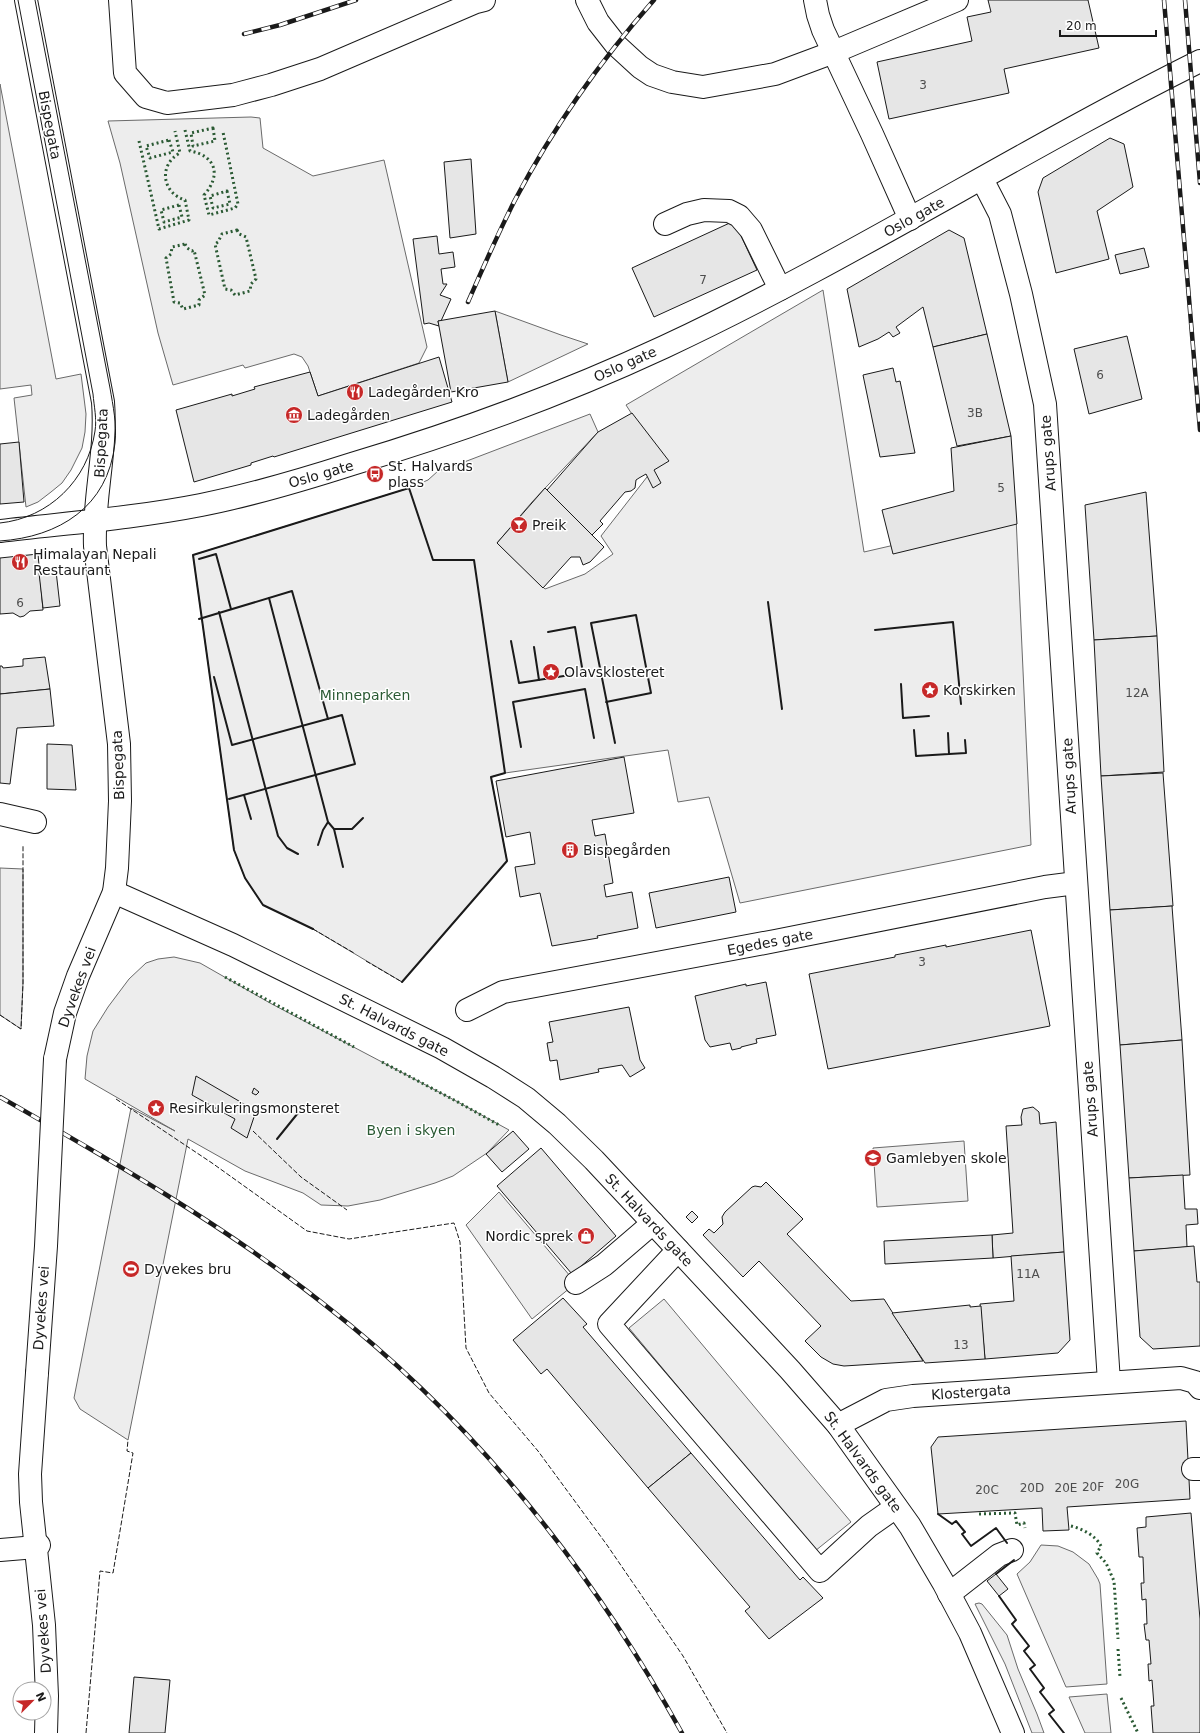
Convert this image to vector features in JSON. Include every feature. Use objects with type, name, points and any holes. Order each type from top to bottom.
[{"type":"street","name":"Bispegata","points":[[26,0],[103,402],[104,437],[95,520],[95,546],[119,744],[120,821],[114,892]]},
{"type":"street","points":[[120,0],[125,73],[146,97],[167,103],[233,95],[271,85],[320,69],[476,2],[484,0]]},
{"type":"street","points":[[587,0],[598,22],[616,45],[640,67],[652,75],[672,82],[703,87],[775,74],[834,52],[957,0]]},
{"type":"street","points":[[815,0],[823,30],[910,219]]},
{"type":"street","name":"Oslo gate","points":[[0,531],[178,509],[243,496],[326,473],[442,436],[574,387],[666,346],[780,289],[910,219],[1120,101],[1200,60]]},
{"type":"street","name":"Arups gate","points":[[982,178],[1000,214],[1021,294],[1045,404],[1109,1382]]},
{"type":"street","points":[[665,224],[687,214],[704,210],[729,211],[739,216],[751,230],[780,289]]},
{"type":"street","points":[[0,814],[35,822]]},
{"type":"street","name":"Egedes gate","points":[[467,1010],[503,992],[782,940],[1045,887],[1076,883]]},
{"type":"street","name":"Dyvekes vei","points":[[46,1733],[47,1696],[44,1625],[38,1546],[31,1502],[30,1474],[46,1246],[55,1059],[62,1026],[73,990],[114,892]]},
{"type":"street","name":"St. Halvards gate","points":[[114,892],[169,915],[415,1034],[493,1077],[526,1098],[557,1124],[594,1160],[653,1223],[790,1370],[838,1425],[910,1526],[949,1594],[973,1639],[1013,1733]]},
{"type":"street","points":[[576,1283],[604,1265],[653,1223]]},
{"type":"street","points":[[678,1250],[609,1324],[619,1336],[820,1571],[870,1526],[896,1506]]},
{"type":"street","name":"Klostergata","points":[[838,1425],[886,1400],[913,1396],[1181,1378],[1194,1382],[1200,1388]]},
{"type":"street","points":[[0,1550],[38,1546]]},
{"type":"street","points":[[949,1594],[999,1555],[1012,1550]]},
{"type":"shaded area","points":[[0,84],[56,379],[81,374],[86,414],[82,448],[71,470],[62,483],[38,502],[26,507],[14,398],[32,395],[31,385],[0,389]]},
{"type":"shaded area","points":[[260,118],[263,148],[313,176],[384,160],[427,347],[419,363],[318,396],[308,366],[302,357],[294,354],[245,368],[243,365],[173,385],[158,333],[120,163],[108,121]]},
{"type":"shaded area","points":[[823,290],[864,552],[1016,517],[1031,845],[740,903],[709,797],[678,802],[668,750],[505,773],[491,777],[507,861],[402,982],[313,929],[263,905],[245,878],[234,850],[193,555],[409,488],[428,480],[438,471],[590,414],[598,432],[532,502],[497,543],[545,589],[585,574],[613,554],[601,536],[661,459],[626,405]]},
{"type":"shaded area","points":[[495,311],[561,335],[588,344],[508,382]]},
{"type":"shaded area","points":[[0,868],[23,869],[23,983],[21,1029],[0,1015]]},
{"type":"shaded area","points":[[174,957],[200,963],[270,1003],[509,1130],[487,1153],[453,1176],[380,1200],[348,1206],[321,1205],[303,1193],[245,1171],[188,1139],[128,1440],[80,1409],[74,1398],[131,1108],[175,1131],[85,1079],[87,1056],[93,1031],[108,1007],[129,979],[146,963],[158,959]]},
{"type":"shaded area","points":[[964,1141],[968,1201],[877,1207],[873,1148]]},
{"type":"shaded area","points":[[499,1192],[576,1283],[532,1319],[466,1225]]},
{"type":"shaded area","points":[[664,1299],[851,1522],[815,1551],[629,1328]]},
{"type":"shaded area","points":[[1041,1545],[1058,1546],[1073,1552],[1089,1564],[1098,1579],[1100,1584],[1107,1684],[1066,1687],[1017,1574],[1030,1562]]},
{"type":"shaded area","points":[[975,1604],[982,1604],[1007,1635],[1018,1669],[1044,1733],[1032,1733],[1005,1664]]},
{"type":"shaded area","points":[[1107,1694],[1111,1733],[1085,1733],[1069,1697]]},
{"type":"building","points":[[988,0],[1088,0],[1099,48],[1004,69],[1009,93],[889,119],[877,62],[972,41],[967,17],[991,12]]},
{"type":"building","points":[[1110,138],[1124,144],[1133,187],[1097,211],[1109,259],[1056,273],[1038,192],[1043,178]]},
{"type":"building","points":[[471,159],[476,234],[450,238],[444,162]]},
{"type":"building","points":[[734,221],[757,270],[654,317],[632,268]]},
{"type":"building","points":[[949,230],[964,238],[987,334],[933,347],[923,307],[896,327],[900,333],[893,337],[889,332],[878,339],[859,347],[847,289]]},
{"type":"building","points":[[437,236],[439,254],[453,252],[455,267],[441,269],[443,284],[447,284],[440,295],[451,299],[441,321],[438,321],[439,326],[429,323],[424,324],[413,239]]},
{"type":"building","points":[[1144,248],[1149,267],[1120,274],[1115,255]]},
{"type":"building","points":[[495,311],[508,382],[451,392],[438,321]]},
{"type":"building","points":[[987,334],[1011,436],[957,446],[933,347]]},
{"type":"building","points":[[1127,336],[1142,399],[1089,414],[1074,349]]},
{"type":"building","name":"Ladegården","points":[[439,357],[452,402],[274,457],[273,456],[251,463],[251,465],[194,482],[176,410],[232,394],[232,396],[255,389],[254,387],[310,372],[318,396]]},
{"type":"building","points":[[893,368],[896,382],[900,381],[915,453],[880,457],[863,375]]},
{"type":"building","points":[[632,413],[669,461],[654,470],[661,483],[653,488],[646,474],[636,480],[635,488],[631,491],[625,492],[600,521],[603,524],[592,535],[547,490],[598,432]]},
{"type":"building","points":[[1011,436],[1017,524],[893,554],[882,510],[954,491],[951,448]]},
{"type":"building","points":[[19,442],[24,502],[0,504],[0,444]]},
{"type":"building","points":[[545,488],[604,547],[590,562],[583,565],[580,557],[571,557],[543,588],[497,543]]},
{"type":"building","points":[[1146,492],[1157,636],[1094,640],[1085,505]]},
{"type":"building","points":[[38,554],[43,610],[30,611],[24,616],[20,617],[13,613],[0,614],[0,558]]},
{"type":"building","points":[[56,571],[60,606],[43,608],[39,573]]},
{"type":"building","points":[[1157,636],[1164,772],[1101,776],[1094,640]]},
{"type":"building","points":[[45,657],[50,689],[0,694],[0,666],[3,668],[23,666],[23,659]]},
{"type":"building","points":[[50,689],[54,726],[17,728],[10,784],[0,783],[0,694]]},
{"type":"building","points":[[47,744],[72,745],[76,790],[47,789]]},
{"type":"building","name":"Bispegården","points":[[624,757],[634,813],[592,820],[595,836],[605,834],[613,883],[604,885],[606,897],[632,892],[638,928],[597,936],[598,938],[552,946],[540,893],[520,897],[515,867],[535,864],[530,832],[506,837],[496,781]]},
{"type":"building","points":[[1163,773],[1173,906],[1110,910],[1101,776]]},
{"type":"building","points":[[729,877],[736,912],[656,928],[649,893]]},
{"type":"building","points":[[1172,906],[1182,1040],[1120,1045],[1110,910]]},
{"type":"building","points":[[1031,930],[1050,1026],[828,1069],[809,974],[895,957],[895,955],[946,945],[946,947]]},
{"type":"building","points":[[766,982],[776,1035],[756,1039],[757,1043],[732,1050],[730,1043],[710,1047],[705,1040],[695,996],[746,984],[746,986]]},
{"type":"building","points":[[629,1007],[640,1060],[645,1068],[630,1077],[622,1065],[598,1069],[599,1072],[560,1080],[557,1060],[550,1061],[547,1043],[553,1042],[549,1022]]},
{"type":"building","points":[[1182,1040],[1190,1175],[1129,1178],[1120,1045]]},
{"type":"building","points":[[196,1076],[256,1111],[247,1138],[231,1128],[235,1119],[192,1095]]},
{"type":"building","points":[[254,1088],[259,1092],[256,1095],[252,1093]]},
{"type":"building","points":[[1033,1107],[1039,1112],[1040,1124],[1056,1122],[1064,1252],[993,1258],[992,1235],[1013,1233],[1006,1126],[1022,1125],[1021,1117],[1023,1109]]},
{"type":"building","points":[[513,1131],[529,1149],[502,1172],[486,1154]]},
{"type":"building","points":[[541,1148],[616,1236],[572,1274],[497,1186]]},
{"type":"building","points":[[1183,1175],[1185,1209],[1197,1209],[1198,1224],[1186,1225],[1187,1247],[1134,1251],[1129,1178]]},
{"type":"building","points":[[766,1182],[803,1219],[787,1234],[851,1301],[884,1299],[923,1361],[844,1366],[833,1364],[821,1357],[805,1341],[821,1326],[759,1261],[743,1277],[703,1235],[709,1229],[714,1233],[723,1224],[722,1217],[725,1212],[752,1187],[761,1187]]},
{"type":"building","points":[[692,1211],[698,1217],[692,1223],[686,1217]]},
{"type":"building","points":[[992,1235],[993,1258],[885,1264],[884,1241]]},
{"type":"building","points":[[1194,1246],[1197,1282],[1200,1282],[1200,1346],[1153,1349],[1140,1337],[1134,1251]]},
{"type":"building","points":[[1064,1252],[1070,1340],[1058,1353],[985,1359],[980,1304],[1014,1301],[1011,1256]]},
{"type":"building","points":[[563,1298],[587,1324],[583,1327],[691,1453],[648,1488],[547,1369],[541,1374],[513,1340]]},
{"type":"building","points":[[970,1305],[970,1307],[981,1306],[985,1359],[925,1363],[892,1313]]},
{"type":"building","points":[[1186,1421],[1190,1499],[1067,1507],[1069,1530],[1043,1531],[1042,1508],[938,1514],[931,1447],[938,1437]]},
{"type":"building","points":[[691,1453],[800,1580],[803,1577],[823,1598],[769,1639],[745,1611],[750,1607],[648,1488]]},
{"type":"building","points":[[1191,1513],[1200,1619],[1200,1733],[1153,1733],[1151,1706],[1154,1706],[1152,1680],[1149,1681],[1148,1664],[1151,1664],[1149,1640],[1146,1640],[1144,1624],[1147,1624],[1146,1599],[1142,1600],[1141,1583],[1144,1583],[1143,1557],[1139,1557],[1137,1528],[1146,1527],[1146,1517]]},
{"type":"building","points":[[996,1574],[1008,1589],[999,1596],[987,1581]]},
{"type":"building","points":[[134,1677],[170,1680],[165,1733],[129,1733]]},
{"type":"tram line","points":[[0,523],[18,520],[35,513],[50,505],[63,494],[75,480],[84,465],[91,449],[96,426],[93,394],[18,0]]},
{"type":"tram line","points":[[0,541],[42,533],[60,525],[77,514],[91,501],[102,485],[110,465],[115,443],[114,415],[110,388],[35,0]]},
{"type":"railway","points":[[244,34],[280,25],[356,0]]},
{"type":"railway","points":[[468,302],[515,200],[561,121],[596,71],[654,0]]},
{"type":"railway","points":[[1164,0],[1200,430]]},
{"type":"railway","points":[[1185,0],[1200,183]]},
{"type":"railway","points":[[0,1097],[167,1195],[247,1248],[325,1305],[379,1350],[430,1397],[479,1448],[525,1501],[568,1556],[609,1613],[647,1672],[682,1733]]},
{"type":"hedge","points":[[213,128],[215,141],[193,146],[191,133],[213,128]]},
{"type":"hedge","points":[[185,130],[190,151],[206,157],[214,168],[213,181],[204,195],[209,215],[235,208],[238,204],[223,132]]},
{"type":"hedge","points":[[139,141],[159,229],[189,220],[185,200],[171,191],[166,178],[168,164],[180,153],[175,131]]},
{"type":"hedge","points":[[169,140],[173,152],[150,158],[146,146],[169,140]]},
{"type":"hedge","points":[[227,191],[230,204],[213,208],[210,196],[227,191]]},
{"type":"hedge","points":[[179,205],[182,217],[164,222],[161,210],[179,205]]},
{"type":"hedge","points":[[237,230],[239,234],[246,237],[256,279],[251,284],[250,291],[235,295],[231,290],[225,289],[215,244],[218,242],[222,234],[237,230]]},
{"type":"hedge","points":[[185,244],[187,248],[192,251],[194,250],[205,295],[199,300],[199,305],[183,309],[180,303],[174,302],[166,258],[171,254],[172,247],[185,244]]},
{"type":"hedge","points":[[225,977],[354,1047]]},
{"type":"hedge","points":[[382,1062],[499,1125]]},
{"type":"hedge","points":[[979,1514],[1015,1513],[1017,1525],[1024,1523],[1025,1528]]},
{"type":"hedge","points":[[1071,1526],[1089,1533],[1099,1542],[1101,1546],[1097,1553],[1106,1563],[1114,1581],[1118,1639]]},
{"type":"hedge","points":[[1118,1649],[1120,1677]]},
{"type":"hedge","points":[[1121,1698],[1138,1733]]},
{"type":"fence","points":[[0,1015],[21,1029],[23,983],[23,845]]},
{"type":"fence","points":[[313,929],[354,953]]},
{"type":"fence","points":[[366,961],[402,982]]},
{"type":"fence","points":[[116,1099],[212,1163],[307,1231],[349,1239],[454,1223],[460,1242],[466,1348],[489,1393],[538,1451],[607,1545],[683,1656],[727,1733]]},
{"type":"fence","points":[[253,1131],[301,1177],[347,1210]]},
{"type":"fence","points":[[86,1733],[100,1571],[113,1573],[133,1453],[127,1451],[128,1440]]},
{"type":"wall","points":[[313,929],[263,905],[245,878],[234,850],[193,555],[409,488],[433,560],[474,560],[505,773],[491,777],[507,861],[402,982]]},
{"type":"wall","points":[[199,559],[216,554],[231,609]]},
{"type":"wall","points":[[199,619],[292,591],[328,719]]},
{"type":"wall","points":[[269,598],[328,822],[323,830],[318,845]]},
{"type":"wall","points":[[768,602],[782,709]]},
{"type":"wall","points":[[219,612],[278,836],[287,848],[298,854]]},
{"type":"wall","points":[[606,702],[651,693],[636,615],[591,623],[615,743]]},
{"type":"wall","points":[[875,630],[953,622],[961,704]]},
{"type":"wall","points":[[511,641],[519,683],[583,673],[575,627],[548,632]]},
{"type":"wall","points":[[534,647],[539,680]]},
{"type":"wall","points":[[214,677],[232,745],[342,715],[355,764],[229,799]]},
{"type":"wall","points":[[901,684],[903,718],[929,716]]},
{"type":"wall","points":[[521,747],[513,702],[585,689],[594,738]]},
{"type":"wall","points":[[914,730],[916,756],[949,754],[948,733]]},
{"type":"wall","points":[[949,754],[966,753],[965,740]]},
{"type":"wall","points":[[244,795],[251,819]]},
{"type":"wall","points":[[334,829],[352,829],[363,818]]},
{"type":"wall","points":[[328,822],[334,829],[343,867]]},
{"type":"wall","points":[[277,1139],[302,1108]]},
{"type":"wall","points":[[938,1514],[952,1524],[956,1521],[965,1532],[962,1534],[971,1546],[996,1528],[1007,1543]]},
{"type":"wall","points":[[996,1574],[1014,1560]]},
{"type":"wall","points":[[999,1596],[1016,1620],[1012,1624],[1029,1646],[1024,1651],[1035,1665],[1030,1669],[1044,1688],[1040,1692],[1054,1710],[1049,1714],[1064,1733]]},
{"type":"place","name":"Ladegården Kro","points":[[355,392]]},
{"type":"place","name":"Ladegården","points":[[294,415]]},
{"type":"place","name":"St. Halvards plass","points":[[375,474]]},
{"type":"place","name":"Preik","points":[[519,525]]},
{"type":"place","name":"Himalayan Nepali Restaurant","points":[[20,562]]},
{"type":"place","name":"Olavsklosteret","points":[[551,672]]},
{"type":"place","name":"Korskirken","points":[[930,690]]},
{"type":"place","name":"Bispegården","points":[[570,850]]},
{"type":"place","name":"Resirkuleringsmonsteret","points":[[156,1108]]},
{"type":"place","name":"Gamlebyen skole","points":[[873,1158]]},
{"type":"place","name":"Nordic sprek","points":[[586,1236]]},
{"type":"place","name":"Dyvekes bru","points":[[131,1269]]},
{"type":"park label","name":"Minneparken","points":[[365,695]]},
{"type":"park label","name":"Byen i skyen","points":[[411,1130]]}]
